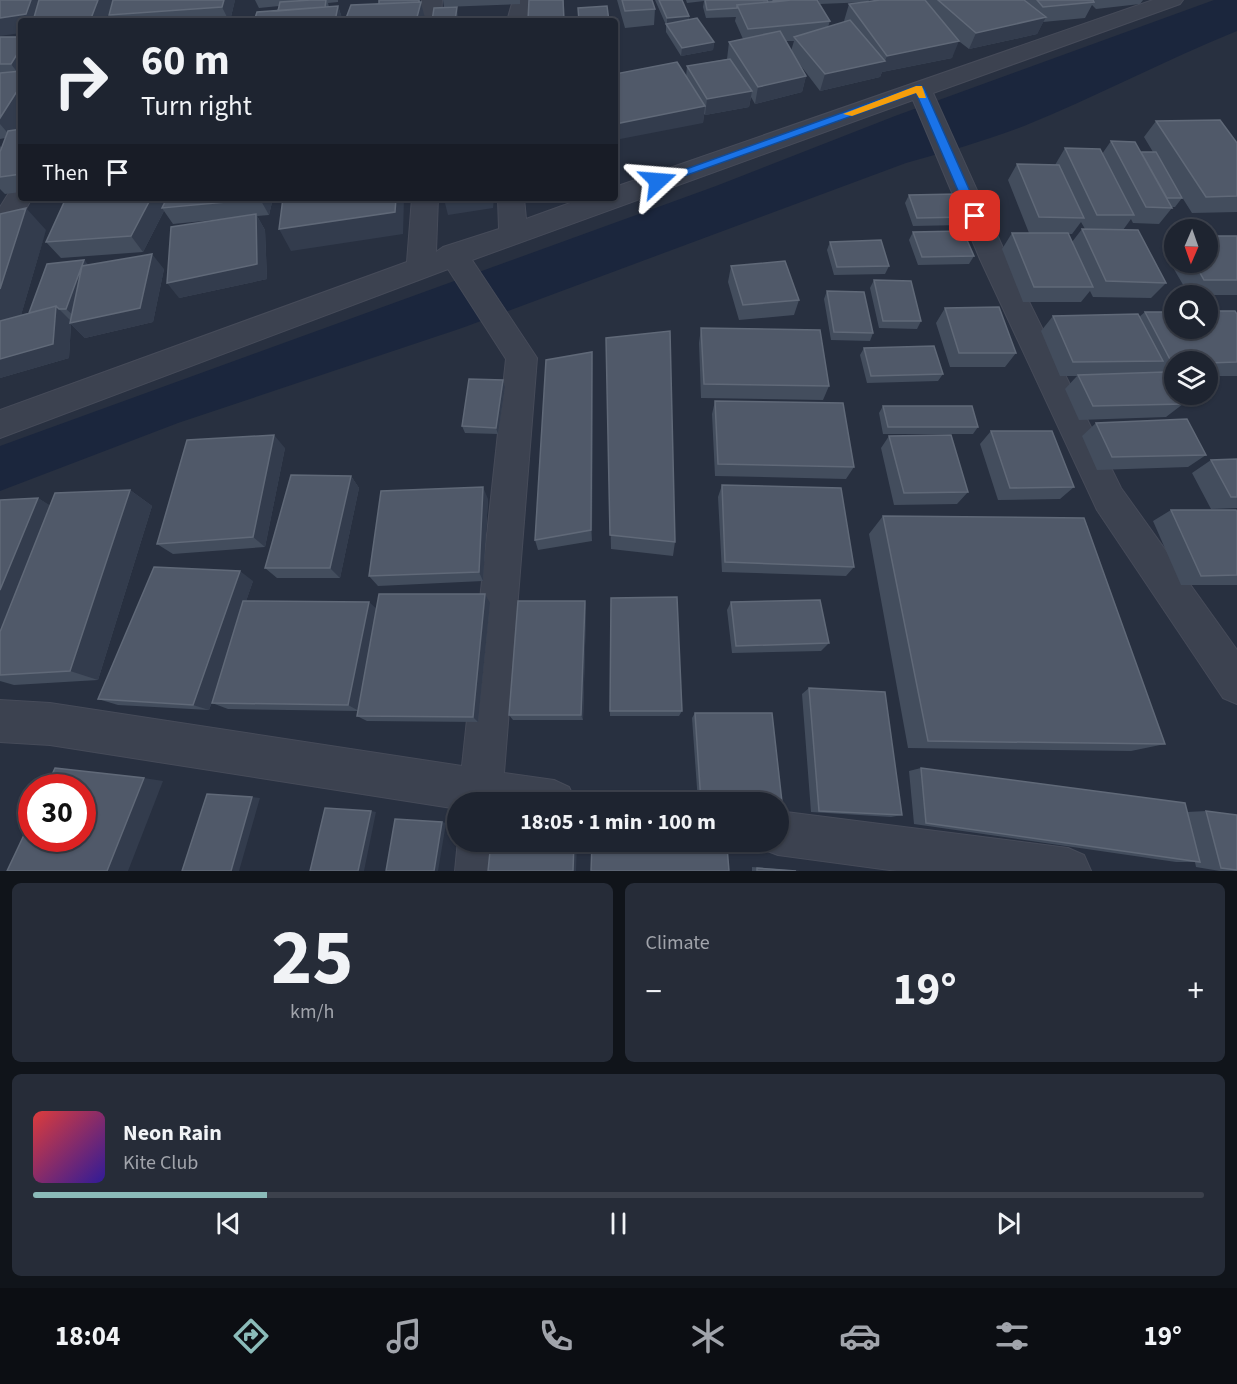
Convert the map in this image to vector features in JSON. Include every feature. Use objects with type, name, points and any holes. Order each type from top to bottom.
[{"type":"street","points":[[430,18],[432,0]]},
{"type":"street","points":[[519,18],[523,0]]},
{"type":"street","points":[[618,195],[1173,0]]},
{"type":"street","points":[[919,88],[994,259],[1109,499],[1237,684]]},
{"type":"street","points":[[0,230],[18,199]]},
{"type":"street","points":[[421,270],[425,201]]},
{"type":"street","points":[[511,201],[513,233]]},
{"type":"street","points":[[0,424],[421,270],[453,254],[602,201]]},
{"type":"street","points":[[453,254],[522,358],[480,792]]},
{"type":"street","points":[[0,722],[50,724],[451,792]]},
{"type":"street","points":[[789,834],[1068,871]]},
{"type":"street","points":[[478,871],[479,852]]},
{"type":"water","points":[[1214,0],[1237,0],[1237,31],[1024,126],[906,163],[462,328],[178,423],[0,491],[0,446],[716,186],[895,116]]},
{"type":"building","points":[[0,0],[31,0],[26,14],[0,18]]},
{"type":"building","points":[[39,0],[98,0],[91,18],[34,18]]},
{"type":"building","points":[[113,0],[224,0],[222,7],[109,15]]},
{"type":"building","points":[[326,0],[325,7],[278,11],[280,2]]},
{"type":"building","points":[[379,0],[419,0],[419,2],[379,4]]},
{"type":"building","points":[[529,0],[563,0],[564,18],[528,18]]},
{"type":"building","points":[[622,0],[652,0],[655,9],[625,11]]},
{"type":"building","points":[[659,0],[682,0],[689,16],[667,18]]},
{"type":"building","points":[[705,0],[767,0],[768,2],[737,5],[737,8],[707,10]]},
{"type":"building","points":[[817,0],[830,21],[748,29],[737,5]]},
{"type":"building","points":[[880,0],[925,0],[959,41],[887,56],[849,4]]},
{"type":"building","points":[[938,0],[1024,0],[1046,17],[976,33]]},
{"type":"building","points":[[1037,0],[1093,0],[1094,2],[1043,7]]},
{"type":"building","points":[[421,2],[417,18],[346,18],[351,5]]},
{"type":"building","points":[[338,6],[336,18],[255,18],[257,12]]},
{"type":"building","points":[[607,6],[609,18],[579,18],[578,8]]},
{"type":"building","points":[[457,7],[455,18],[432,18],[434,8]]},
{"type":"building","points":[[697,18],[714,42],[682,48],[666,24]]},
{"type":"building","points":[[850,20],[885,61],[825,74],[794,37]]},
{"type":"building","points":[[780,31],[806,76],[758,87],[729,42]]},
{"type":"building","points":[[0,37],[18,37],[18,53],[11,64],[0,64]]},
{"type":"building","points":[[730,59],[752,91],[707,99],[687,66]]},
{"type":"building","points":[[677,62],[705,106],[618,123],[618,73]]},
{"type":"building","points":[[18,71],[18,90],[0,118],[0,73]]},
{"type":"building","points":[[1220,120],[1237,143],[1237,196],[1206,197],[1156,121]]},
{"type":"building","points":[[18,129],[18,174],[0,177],[0,152],[8,131]]},
{"type":"building","points":[[1111,141],[1135,142],[1172,208],[1146,207]]},
{"type":"building","points":[[1065,148],[1100,149],[1134,215],[1097,215]]},
{"type":"building","points":[[1141,152],[1156,152],[1182,198],[1167,198]]},
{"type":"building","points":[[1017,164],[1059,165],[1084,218],[1039,217]]},
{"type":"building","points":[[957,194],[966,217],[917,218],[909,195]]},
{"type":"building","points":[[65,201],[149,201],[131,236],[46,242]]},
{"type":"building","points":[[166,201],[238,201],[162,208]]},
{"type":"building","points":[[283,201],[396,201],[395,212],[279,229]]},
{"type":"building","points":[[26,208],[0,289],[0,214]]},
{"type":"building","points":[[256,214],[257,264],[167,283],[171,227]]},
{"type":"building","points":[[1082,229],[1138,230],[1166,283],[1106,281]]},
{"type":"building","points":[[963,231],[974,256],[922,257],[913,232]]},
{"type":"building","points":[[1012,233],[1068,233],[1093,287],[1034,287]]},
{"type":"building","points":[[1218,236],[1237,236],[1237,280],[1204,280],[1200,273],[1218,273]]},
{"type":"building","points":[[881,240],[889,266],[837,267],[830,242]]},
{"type":"building","points":[[152,254],[140,308],[70,323],[82,266]]},
{"type":"building","points":[[84,260],[66,309],[59,309],[56,306],[29,313],[47,264]]},
{"type":"building","points":[[785,261],[799,300],[743,305],[731,266]]},
{"type":"building","points":[[874,280],[911,281],[921,321],[883,321]]},
{"type":"building","points":[[827,291],[864,292],[873,333],[834,332]]},
{"type":"building","points":[[56,306],[53,344],[0,359],[0,321]]},
{"type":"building","points":[[999,307],[1016,353],[959,353],[945,308]]},
{"type":"building","points":[[1218,311],[1235,311],[1237,314],[1237,362],[1218,363],[1218,351],[1166,351],[1145,312],[1164,312],[1164,339],[1218,339]]},
{"type":"building","points":[[1138,314],[1163,361],[1073,362],[1053,316]]},
{"type":"building","points":[[701,328],[820,330],[829,386],[704,384]]},
{"type":"building","points":[[670,331],[675,542],[610,535],[606,338]]},
{"type":"building","points":[[934,346],[943,374],[871,376],[864,348]]},
{"type":"building","points":[[592,352],[591,530],[535,540],[546,360]]},
{"type":"building","points":[[1164,372],[1164,404],[1093,406],[1078,375]]},
{"type":"building","points":[[469,379],[503,380],[496,428],[462,426]]},
{"type":"building","points":[[715,401],[843,403],[854,467],[718,464]]},
{"type":"building","points":[[883,406],[972,406],[978,427],[888,427]]},
{"type":"building","points":[[1187,419],[1206,455],[1112,457],[1096,423]]},
{"type":"building","points":[[991,431],[1052,431],[1074,487],[1010,488]]},
{"type":"building","points":[[274,435],[253,537],[157,544],[187,440]]},
{"type":"building","points":[[951,435],[968,492],[904,493],[889,436]]},
{"type":"building","points":[[1237,459],[1237,497],[1231,497],[1211,460]]},
{"type":"building","points":[[291,475],[351,476],[330,568],[265,568]]},
{"type":"building","points":[[722,485],[841,488],[854,567],[725,562]]},
{"type":"building","points":[[483,487],[479,572],[369,576],[381,491]]},
{"type":"building","points":[[130,490],[70,671],[0,675],[0,632],[55,493]]},
{"type":"building","points":[[38,498],[0,590],[0,500]]},
{"type":"building","points":[[1171,510],[1236,510],[1237,575],[1201,576]]},
{"type":"building","points":[[883,516],[1084,518],[1165,744],[928,741]]},
{"type":"building","points":[[154,567],[240,571],[193,705],[98,699]]},
{"type":"building","points":[[379,594],[485,594],[473,717],[357,716]]},
{"type":"building","points":[[677,597],[682,711],[610,711],[611,598]]},
{"type":"building","points":[[820,600],[829,643],[736,646],[731,602]]},
{"type":"building","points":[[243,601],[369,602],[348,705],[212,703]]},
{"type":"building","points":[[518,601],[585,601],[581,715],[509,715]]},
{"type":"building","points":[[809,688],[885,692],[902,815],[819,811]]},
{"type":"building","points":[[695,713],[772,713],[781,792],[700,792]]},
{"type":"building","points":[[55,768],[144,778],[107,871],[7,871],[18,848],[18,852],[96,852],[96,774],[52,774]]},
{"type":"building","points":[[921,768],[1185,803],[1200,862],[926,823]]},
{"type":"building","points":[[207,794],[252,797],[231,871],[182,871]]},
{"type":"building","points":[[325,808],[371,811],[358,871],[310,871]]},
{"type":"building","points":[[1206,811],[1237,815],[1237,870],[1221,868]]},
{"type":"building","points":[[395,819],[442,822],[434,871],[386,871]]},
{"type":"building","points":[[490,852],[574,852],[573,871],[488,871]]},
{"type":"building","points":[[592,852],[727,852],[729,871],[591,871]]},
{"type":"building","points":[[757,868],[796,871],[757,871]]},
{"type":"slow traffic","points":[[848,114],[919,88],[922,96]]},
{"type":"route","points":[[658,181],[919,88],[975,216]]}]
